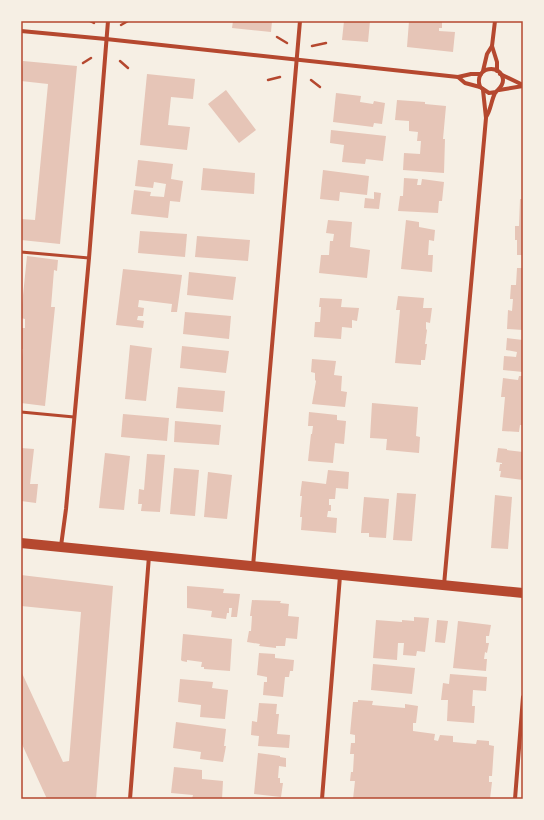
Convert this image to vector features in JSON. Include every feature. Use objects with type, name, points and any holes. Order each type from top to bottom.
[{"type":"main road","points":[[21,543],[523,593]]},
{"type":"street","points":[[61,547],[66,509],[89,258],[108,21]]},
{"type":"street","points":[[253,566],[300,21]]},
{"type":"street","points":[[444,586],[486,118],[481,89],[478,81],[492,46],[495,21]]},
{"type":"street","points":[[21,32],[106,38],[458,77],[490,69],[499,72],[523,85]]},
{"type":"street","points":[[486,118],[503,80],[499,72],[492,46]]},
{"type":"street","points":[[458,77],[465,83],[489,93],[523,85]]},
{"type":"street","points":[[130,799],[149,556]]},
{"type":"street","points":[[322,799],[340,575]]},
{"type":"street","points":[[515,799],[523,697]]},
{"type":"lane","points":[[21,252],[89,258]]},
{"type":"lane","points":[[21,412],[74,417]]},
{"type":"path","points":[[90,21],[94,23]]},
{"type":"path","points":[[121,25],[128,21]]},
{"type":"path","points":[[277,36],[287,43]]},
{"type":"path","points":[[312,46],[326,43]]},
{"type":"path","points":[[83,63],[91,58]]},
{"type":"path","points":[[120,61],[128,68]]},
{"type":"path","points":[[268,80],[280,77]]},
{"type":"path","points":[[311,80],[320,87]]},
{"type":"building","points":[[233,21],[272,21],[271,32],[232,28]]},
{"type":"building","points":[[344,21],[370,21],[368,42],[342,40]]},
{"type":"building","points":[[409,21],[442,21],[442,28],[439,28],[439,31],[455,32],[453,52],[407,47]]},
{"type":"building","points":[[23,61],[77,66],[60,244],[21,240],[21,219],[35,220],[48,84],[21,81]]},
{"type":"building","points":[[147,74],[195,79],[193,99],[171,97],[168,125],[190,127],[187,150],[140,145]]},
{"type":"building","points":[[226,90],[256,130],[239,143],[208,104]]},
{"type":"building","points":[[336,93],[361,96],[360,102],[373,104],[374,101],[385,103],[382,124],[374,123],[373,127],[333,122]]},
{"type":"building","points":[[397,100],[425,102],[425,104],[446,106],[443,139],[445,139],[444,173],[403,170],[404,153],[420,154],[421,141],[417,141],[418,132],[409,131],[409,121],[395,120]]},
{"type":"building","points":[[331,130],[386,136],[383,161],[366,159],[365,164],[342,162],[344,145],[330,143]]},
{"type":"building","points":[[138,160],[173,164],[171,179],[183,181],[180,202],[170,201],[168,218],[131,214],[134,190],[151,192],[150,196],[164,197],[166,184],[154,182],[153,188],[135,186]]},
{"type":"building","points":[[203,168],[255,173],[254,194],[201,190]]},
{"type":"building","points":[[323,170],[369,176],[367,195],[340,192],[339,201],[320,199]]},
{"type":"building","points":[[404,178],[418,179],[417,185],[421,185],[422,179],[444,182],[442,201],[439,201],[438,213],[398,211],[400,196],[403,196]]},
{"type":"building","points":[[374,192],[381,193],[379,209],[364,208],[365,198],[374,199]]},
{"type":"building","points":[[520,199],[523,199],[523,255],[517,255],[515,226],[519,226]]},
{"type":"building","points":[[328,220],[352,222],[350,247],[370,250],[367,278],[319,273],[321,255],[329,255],[330,241],[333,241],[334,234],[326,233]]},
{"type":"building","points":[[406,220],[419,222],[419,227],[435,230],[434,241],[429,240],[428,255],[433,255],[432,272],[401,269]]},
{"type":"building","points":[[140,231],[187,234],[185,257],[138,253]]},
{"type":"building","points":[[197,236],[250,240],[248,261],[195,257]]},
{"type":"building","points":[[27,256],[58,260],[57,271],[54,270],[51,307],[55,307],[45,406],[21,403],[21,366],[23,349],[21,349],[21,328],[25,328],[25,319],[21,318],[21,315]]},
{"type":"building","points":[[517,268],[523,268],[523,330],[507,329],[508,310],[512,311],[513,299],[510,299],[511,285],[516,285]]},
{"type":"building","points":[[123,269],[182,275],[177,312],[171,312],[172,304],[139,300],[138,307],[144,308],[143,316],[138,316],[137,320],[144,321],[143,328],[116,325]]},
{"type":"building","points":[[189,272],[236,277],[233,300],[187,295]]},
{"type":"building","points":[[398,296],[424,298],[423,308],[432,308],[430,323],[426,322],[427,330],[425,344],[427,344],[425,360],[421,360],[421,365],[395,363],[400,310],[396,310]]},
{"type":"building","points":[[320,298],[342,299],[341,307],[359,308],[357,321],[352,320],[352,328],[342,327],[341,339],[314,337],[315,322],[320,322]]},
{"type":"building","points":[[185,312],[231,316],[229,339],[183,334]]},
{"type":"building","points":[[507,338],[523,340],[523,372],[503,370],[504,356],[516,357],[517,352],[506,350]]},
{"type":"building","points":[[130,345],[152,348],[146,401],[125,399]]},
{"type":"building","points":[[182,346],[229,351],[226,373],[180,368]]},
{"type":"building","points":[[312,359],[336,361],[334,375],[342,376],[341,391],[347,392],[345,407],[312,404],[316,381],[315,373],[311,372]]},
{"type":"building","points":[[519,376],[523,376],[523,425],[520,425],[519,432],[502,431],[505,397],[501,397],[503,378],[518,380]]},
{"type":"building","points":[[178,387],[225,391],[223,412],[176,408]]},
{"type":"building","points":[[372,403],[418,407],[416,436],[420,437],[419,453],[386,450],[387,439],[370,438]]},
{"type":"building","points":[[309,412],[337,415],[337,420],[346,421],[344,444],[335,443],[333,463],[308,461],[313,426],[308,426]]},
{"type":"building","points":[[123,414],[169,418],[167,441],[121,437]]},
{"type":"building","points":[[175,421],[221,425],[219,445],[174,442]]},
{"type":"building","points":[[21,448],[34,449],[30,484],[38,484],[36,503],[21,501]]},
{"type":"building","points":[[498,448],[523,452],[523,480],[500,477],[500,464],[502,463],[496,462]]},
{"type":"building","points":[[105,453],[130,456],[124,510],[99,508]]},
{"type":"building","points":[[147,454],[165,455],[160,512],[141,511],[142,504],[138,504],[139,489],[144,490]]},
{"type":"building","points":[[174,468],[199,470],[195,516],[170,514]]},
{"type":"building","points":[[328,470],[349,472],[348,489],[336,488],[335,499],[329,499],[331,511],[328,511],[327,517],[337,518],[336,533],[301,530],[302,517],[300,517],[302,496],[300,496],[302,481],[326,484]]},
{"type":"building","points":[[208,472],[232,475],[227,519],[204,517]]},
{"type":"building","points":[[397,493],[416,494],[412,541],[393,540]]},
{"type":"building","points":[[495,495],[512,497],[508,549],[491,548]]},
{"type":"building","points":[[364,497],[389,499],[386,538],[369,537],[369,533],[361,533]]},
{"type":"building","points":[[21,575],[113,586],[96,799],[47,799],[21,742],[21,671],[63,762],[69,761],[81,612],[21,606]]},
{"type":"building","points":[[187,586],[224,589],[223,593],[240,594],[237,617],[231,617],[232,608],[229,608],[229,613],[227,613],[226,619],[211,617],[212,611],[187,608]]},
{"type":"building","points":[[252,600],[281,601],[280,603],[289,604],[288,616],[299,617],[297,639],[286,638],[285,646],[276,646],[276,648],[259,646],[260,644],[247,642],[249,631],[251,631],[252,616],[250,616]]},
{"type":"building","points":[[414,617],[429,618],[425,652],[417,651],[416,656],[403,655],[404,643],[398,643],[397,660],[373,658],[376,620],[402,622],[402,620],[414,621]]},
{"type":"building","points":[[437,620],[448,621],[445,643],[435,642]]},
{"type":"building","points":[[458,621],[491,625],[489,636],[486,636],[486,643],[489,643],[484,659],[487,659],[486,671],[453,668]]},
{"type":"building","points":[[183,634],[232,639],[230,671],[204,669],[204,667],[201,667],[202,662],[187,660],[187,662],[182,661]]},
{"type":"building","points":[[259,653],[275,654],[275,658],[294,660],[293,671],[290,671],[289,677],[285,677],[283,697],[263,695],[264,682],[267,682],[267,677],[257,675]]},
{"type":"building","points":[[373,664],[415,668],[412,694],[371,690]]},
{"type":"building","points":[[450,674],[487,677],[486,691],[473,690],[472,706],[475,706],[474,723],[447,721],[448,700],[441,700],[443,683],[449,684]]},
{"type":"building","points":[[180,679],[213,682],[212,688],[228,690],[225,719],[200,717],[201,705],[178,702]]},
{"type":"building","points":[[358,700],[373,701],[372,705],[405,708],[405,704],[418,706],[416,723],[413,723],[413,731],[435,734],[434,740],[438,741],[440,735],[453,736],[453,742],[476,744],[477,740],[489,741],[489,745],[494,746],[492,776],[489,776],[489,782],[492,782],[490,799],[353,799],[355,781],[350,781],[351,772],[353,772],[354,754],[350,754],[351,743],[355,743],[355,735],[350,734],[353,702],[358,702]]},
{"type":"building","points":[[259,703],[277,704],[276,714],[279,714],[277,734],[290,735],[289,748],[258,746],[259,736],[251,735],[252,721],[257,722]]},
{"type":"building","points":[[176,722],[226,729],[224,746],[226,746],[223,762],[200,759],[201,752],[173,748]]},
{"type":"building","points":[[258,753],[286,758],[286,767],[279,766],[278,778],[280,778],[280,783],[283,783],[281,797],[254,794]]},
{"type":"building","points":[[174,767],[202,770],[202,779],[223,781],[222,799],[192,799],[193,795],[171,793]]}]
